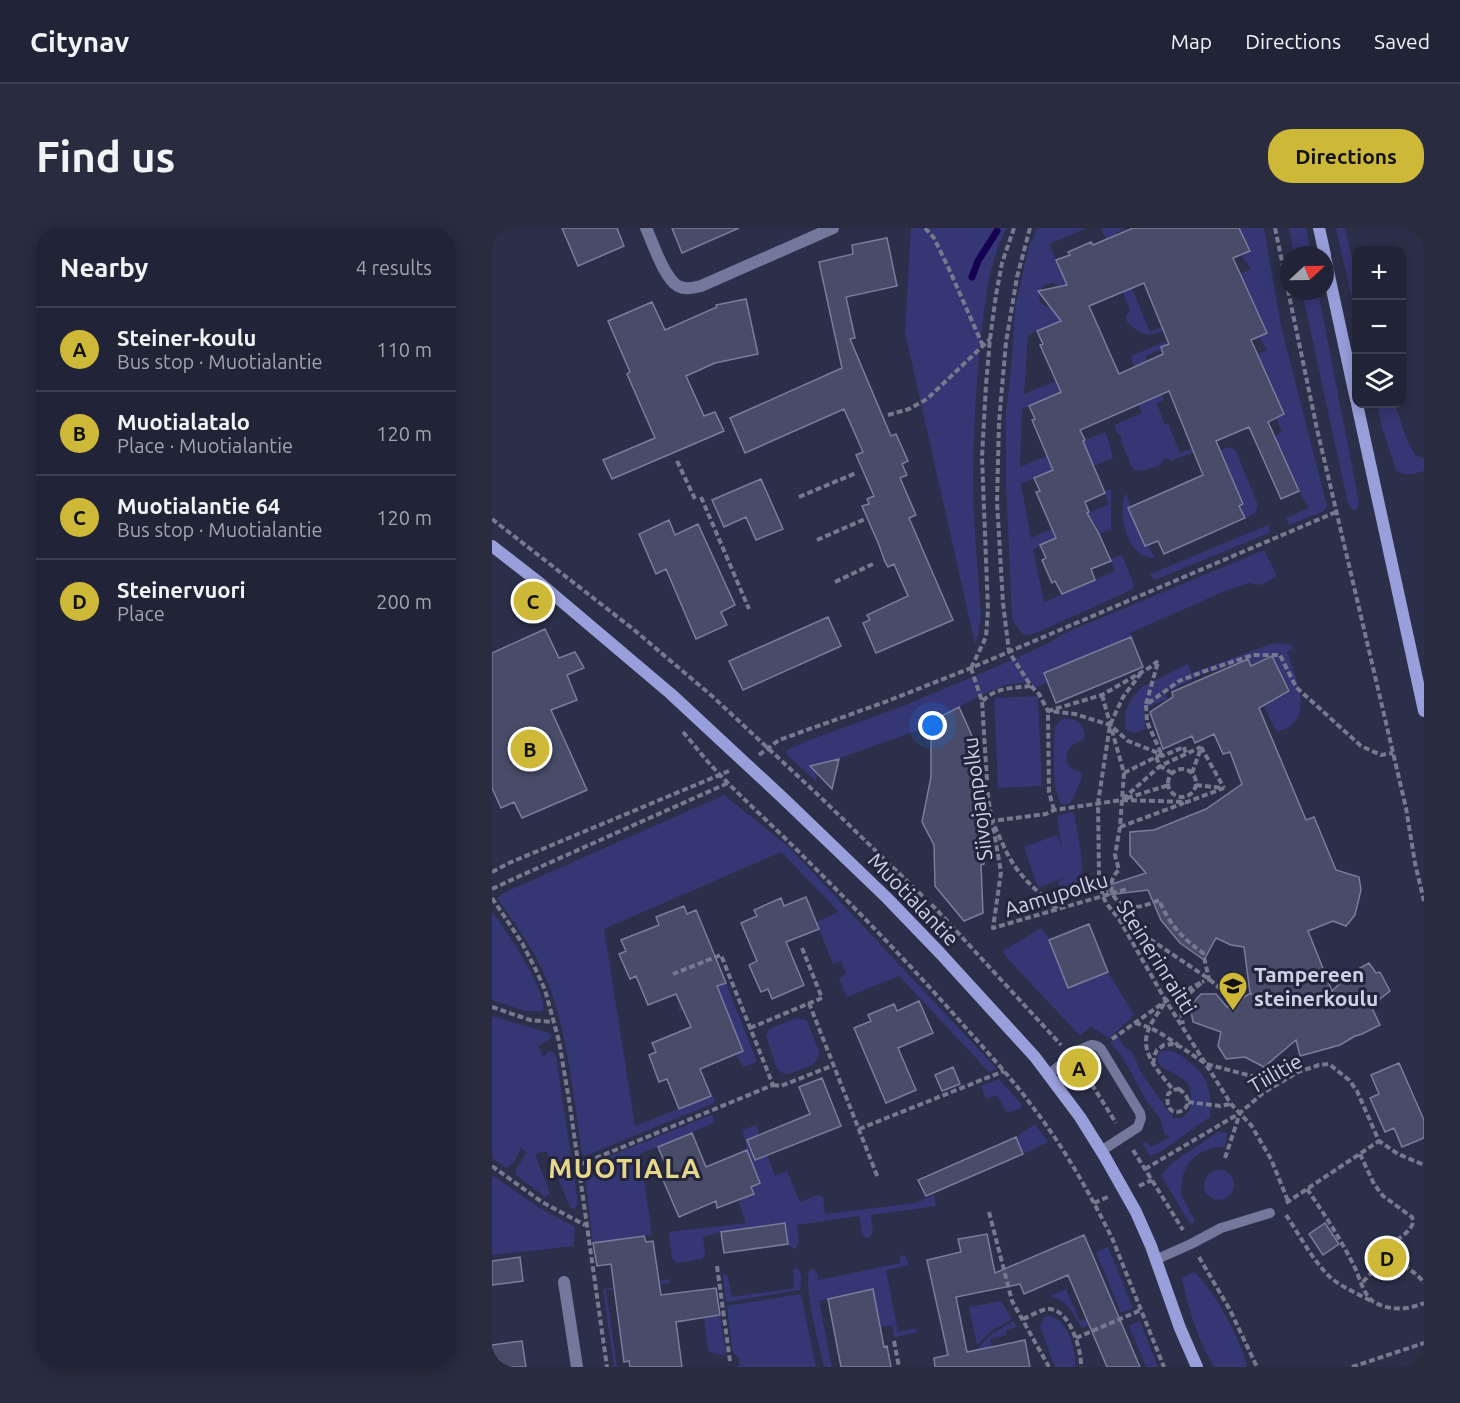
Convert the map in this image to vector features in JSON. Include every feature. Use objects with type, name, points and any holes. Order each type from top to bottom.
[{"type":"street","points":[[646,228],[668,276],[678,286],[684,288],[701,286],[833,228]]},
{"type":"street","points":[[1319,228],[1323,246]]},
{"type":"street","points":[[1334,297],[1352,379]]},
{"type":"street","points":[[1358,408],[1424,711]]},
{"type":"street","name":"Muotialantie","points":[[492,546],[657,681],[784,799],[887,898],[1018,1037],[1049,1074],[1080,1117],[1136,1212],[1197,1367]]},
{"type":"street","points":[[564,1282],[577,1367]]},
{"type":"lane","points":[[1049,1074],[1087,1047],[1093,1045],[1101,1049],[1141,1118],[1138,1127],[1101,1151]]},
{"type":"lane","points":[[1155,1260],[1221,1228],[1270,1213]]},
{"type":"path","points":[[925,228],[934,238],[983,346]]},
{"type":"path","points":[[971,668],[986,637],[988,610],[982,457],[990,339],[1002,263],[1014,228]]},
{"type":"path","points":[[1030,228],[1017,277],[1006,342],[999,422],[997,502],[1003,603],[1009,652],[1031,687],[1039,694],[1048,711],[1049,792],[1054,810]]},
{"type":"path","points":[[1275,228],[1336,512],[1406,808],[1424,901]]},
{"type":"path","points":[[888,415],[909,409],[927,399],[990,339]]},
{"type":"path","points":[[677,461],[695,499]]},
{"type":"path","points":[[799,497],[856,473]]},
{"type":"path","points":[[701,497],[749,609]]},
{"type":"path","points":[[769,749],[779,740],[971,668],[1336,512]]},
{"type":"path","points":[[817,540],[865,519]]},
{"type":"path","points":[[835,582],[876,563]]},
{"type":"path","points":[[1146,705],[1179,681],[1205,671],[1253,655],[1280,655],[1296,687],[1361,746],[1381,755],[1393,753]]},
{"type":"path","points":[[1048,711],[1102,695],[1142,673],[1158,661],[1146,705],[1147,722],[1161,754]]},
{"type":"path","name":"Siivojanpolku","points":[[971,668],[982,701],[988,797],[1000,872],[993,928]]},
{"type":"path","name":"Steinerinraitti","points":[[1142,673],[1123,697],[1110,725],[1098,803],[1099,874],[1103,896],[1231,1104],[1251,1125],[1271,1159],[1288,1202]]},
{"type":"path","points":[[982,701],[988,695],[1001,690],[1031,687]]},
{"type":"path","points":[[1102,695],[1124,773],[1120,827],[1115,855],[1119,870],[1111,879],[1110,885],[1113,893],[1118,902],[1128,907],[1143,906],[1159,900],[1166,916],[1184,940],[1203,953],[1209,979]]},
{"type":"path","points":[[1048,711],[1075,714],[1110,725],[1128,741],[1162,756],[1184,747],[1186,754]]},
{"type":"path","points":[[678,727],[707,762],[854,908],[946,1005],[1045,1122],[1088,1193],[1112,1239],[1164,1367]]},
{"type":"path","points":[[1124,773],[1187,742]]},
{"type":"path","points":[[1122,800],[1160,766],[1201,747]]},
{"type":"path","points":[[1191,773],[1201,747]]},
{"type":"path","points":[[1201,747],[1224,788]]},
{"type":"path","points":[[1156,757],[1160,766],[1172,772],[1183,769],[1191,773],[1196,785],[1190,794],[1180,797],[1174,794],[1168,780],[1172,772]]},
{"type":"path","points":[[492,872],[720,775]]},
{"type":"path","points":[[492,890],[728,783]]},
{"type":"path","points":[[1122,800],[1169,784]]},
{"type":"path","points":[[1196,785],[1224,788]]},
{"type":"path","points":[[1120,827],[1224,788]]},
{"type":"path","points":[[1185,796],[1187,802]]},
{"type":"path","points":[[1058,909],[1017,869],[992,821],[1122,800],[1187,802]]},
{"type":"path","name":"Aamupolku","points":[[993,928],[1127,889]]},
{"type":"path","points":[[492,898],[522,943],[536,970],[545,990],[559,1041],[607,1367]]},
{"type":"path","points":[[1119,919],[1209,979],[1230,997]]},
{"type":"path","points":[[750,1028],[822,998],[802,948]]},
{"type":"path","points":[[674,974],[721,955],[773,1085]]},
{"type":"path","points":[[1098,1046],[1114,1038],[1166,1000],[1209,979]]},
{"type":"path","points":[[1184,1029],[1182,1005],[1188,995],[1202,982]]},
{"type":"path","points":[[1166,1000],[1150,1027],[1146,1044],[1153,1064],[1173,1090]]},
{"type":"path","points":[[809,1004],[878,1178]]},
{"type":"path","points":[[492,1007],[530,1020],[553,1022]]},
{"type":"path","points":[[1134,1023],[1150,1027],[1161,1033],[1206,1064],[1279,1084]]},
{"type":"path","points":[[1153,1064],[1157,1050],[1164,1045],[1173,1044],[1181,1047]]},
{"type":"path","points":[[1294,1060],[1298,1072]]},
{"type":"path","name":"Tiilitie","points":[[1145,1169],[1240,1113],[1263,1094],[1298,1072],[1319,1065],[1329,1064],[1349,1080],[1360,1096],[1380,1141]]},
{"type":"path","points":[[579,1165],[773,1085],[781,1086],[834,1065]]},
{"type":"path","points":[[859,1129],[1004,1071]]},
{"type":"path","points":[[1179,1089],[1187,1098],[1188,1102],[1183,1112],[1173,1112],[1170,1109],[1167,1100],[1168,1094],[1173,1090],[1179,1089]]},
{"type":"path","points":[[1188,1102],[1220,1106],[1231,1104]]},
{"type":"path","points":[[1225,1158],[1240,1113]]},
{"type":"path","points":[[1270,1213],[1380,1141],[1398,1154],[1424,1165]]},
{"type":"path","points":[[1360,1154],[1374,1184],[1383,1196],[1412,1217],[1413,1221],[1412,1226],[1393,1246],[1385,1262],[1379,1265],[1376,1276],[1373,1271],[1362,1283]]},
{"type":"path","points":[[492,1166],[542,1202],[586,1226]]},
{"type":"path","points":[[1306,1189],[1345,1247],[1364,1290],[1372,1302]]},
{"type":"path","points":[[1280,1207],[1310,1253],[1328,1275],[1346,1288],[1372,1302],[1396,1309],[1424,1303]]},
{"type":"path","points":[[989,1212],[1012,1301],[1049,1367]]},
{"type":"path","points":[[1387,1258],[1409,1269],[1424,1283]]},
{"type":"path","points":[[717,1266],[730,1361]]},
{"type":"path","points":[[1023,1319],[1046,1309],[1053,1309],[1061,1315],[1076,1338],[1081,1367]]},
{"type":"path","points":[[1076,1338],[1142,1310]]},
{"type":"path","points":[[894,1341],[899,1367]]},
{"type":"path","points":[[1352,1367],[1424,1343]]},
{"type":"shaded area","points":[[911,228],[1007,228],[996,252],[990,277],[977,384],[973,493],[981,616],[975,644],[905,332]]},
{"type":"shaded area","points":[[1037,228],[1087,228],[1049,244],[1074,301],[1062,288],[1053,283],[1044,285],[1039,294],[1043,305],[1050,308],[1085,310],[1028,335],[1024,394],[1059,380],[1083,383],[1022,409],[1020,467],[1105,432],[1113,458],[1093,466],[1088,455],[1021,484],[1031,538],[1109,504],[1104,492],[1111,489],[1111,529],[1099,534],[1094,522],[1033,549],[1044,602],[1115,571],[1110,559],[1122,555],[1134,585],[1133,589],[1026,636],[1012,619],[1006,482],[1006,414],[1015,307],[1029,246]]},
{"type":"shaded area","points":[[1101,228],[1127,228],[1116,233],[1137,281],[1130,284],[1150,332],[1166,325],[1170,328],[1147,334],[1138,331],[1127,322],[1126,316],[1130,310],[1123,292],[1127,289]]},
{"type":"shaded area","points":[[1239,228],[1264,228],[1281,326],[1327,506],[1324,511],[1289,525],[1286,518],[1309,508],[1274,436],[1282,432],[1276,418],[1284,414],[1257,355],[1267,350],[1259,337],[1266,333],[1240,274],[1251,269],[1241,255],[1250,251]]},
{"type":"shaded area","points":[[1289,228],[1306,228],[1309,246],[1292,246]]},
{"type":"shaded area","points":[[1336,228],[1345,228],[1352,259],[1352,299]]},
{"type":"shaded area","points":[[1304,300],[1320,300],[1359,503],[1357,509],[1353,510],[1348,504]]},
{"type":"shaded area","points":[[1210,323],[1215,326],[1161,347],[1162,349],[1145,356],[1164,400],[1157,403],[1165,425],[1168,424],[1180,453],[1196,447],[1197,451],[1170,461],[1168,458],[1161,461],[1162,464],[1147,470],[1136,471],[1133,469],[1120,440],[1122,439],[1120,434],[1114,425],[1142,413],[1138,404],[1148,400],[1131,356]]},
{"type":"shaded area","points":[[1378,408],[1396,408],[1407,440],[1415,455],[1424,459],[1424,471],[1406,474],[1396,470]]},
{"type":"shaded area","points":[[1230,447],[1236,451],[1258,505],[1255,513],[1245,518],[1242,511],[1238,512],[1220,450]]},
{"type":"shaded area","points":[[1126,493],[1132,510],[1130,511],[1145,546],[1149,545],[1154,558],[1137,551],[1126,533],[1122,512]]},
{"type":"shaded area","points":[[1268,525],[1271,532],[1155,580],[1150,574]]},
{"type":"shaded area","points":[[1264,550],[1277,576],[1260,585],[1249,583],[1225,591],[1130,633],[1131,637],[1044,672],[1048,682],[1036,687],[1030,682],[1005,685],[926,724],[927,727],[819,764],[816,781],[786,754],[787,750],[807,741],[903,706],[994,668],[1049,643],[1065,633]]},
{"type":"shaded area","points":[[1276,643],[1291,645],[1294,648],[1287,652],[1298,686],[1300,709],[1297,719],[1289,727],[1277,732],[1264,706],[1291,692],[1272,655],[1252,664],[1248,658],[1215,671],[1206,672],[1165,693],[1167,699],[1144,709],[1145,729],[1134,733],[1126,730],[1126,712],[1134,696],[1142,687],[1188,664],[1192,673]]},
{"type":"shaded area","points":[[1038,696],[1042,786],[998,788],[994,698]]},
{"type":"shaded area","points":[[1062,719],[1076,721],[1084,730],[1084,739],[1070,747],[1067,756],[1068,764],[1082,774],[1070,804],[1061,804],[1054,778],[1055,726]]},
{"type":"shaded area","points":[[724,795],[790,848],[997,1069],[989,1072],[899,976],[847,997],[839,978],[846,974],[841,961],[833,964],[816,922],[839,912],[781,852],[604,929],[635,1126],[711,1096],[700,1069],[715,1101],[585,1156],[582,1154],[563,1036],[551,990],[532,951],[497,898],[508,891]]},
{"type":"shaded area","points":[[1071,812],[1075,818],[1082,867],[1079,881],[1061,890],[1058,882],[1066,877],[1038,888],[1024,847],[1057,835],[1062,848],[1057,819],[1058,816]]},
{"type":"shaded area","points":[[492,912],[533,976],[543,1002],[543,1011],[525,1011],[492,1000]]},
{"type":"shaded area","points":[[1041,928],[1048,936],[1068,988],[1108,972],[1134,1015],[1109,1039],[1091,1026],[1080,1036],[1007,958],[1003,951]]},
{"type":"shaded area","points":[[726,983],[757,1062],[744,1067],[735,1054],[732,1056],[690,1006],[679,1011],[680,992],[712,988]]},
{"type":"shaded area","points":[[492,1016],[551,1035],[549,1040],[538,1046],[543,1057],[549,1051],[556,1056],[578,1203],[575,1209],[571,1208],[568,1203],[547,1151],[535,1154],[550,1194],[545,1197],[516,1175],[516,1169],[527,1152],[520,1148],[515,1160],[506,1168],[492,1158]]},
{"type":"shaded area","points":[[797,1018],[806,1020],[808,1023],[819,1052],[818,1057],[808,1067],[784,1074],[777,1069],[766,1036],[771,1028]]},
{"type":"shaded area","points":[[1119,1037],[1123,1045],[1132,1052],[1143,1076],[1174,1118],[1182,1118],[1189,1111],[1191,1096],[1189,1086],[1160,1065],[1158,1054],[1170,1051],[1181,1055],[1201,1073],[1209,1092],[1210,1117],[1160,1152],[1150,1156],[1142,1143],[1146,1142],[1151,1146],[1171,1136],[1165,1135],[1160,1118],[1146,1100],[1122,1056],[1110,1043]]},
{"type":"shaded area","points":[[999,1079],[1021,1104],[1021,1108],[1007,1113],[997,1095],[986,1099],[981,1086]]},
{"type":"shaded area","points":[[711,1115],[714,1123],[640,1154],[652,1235],[593,1243],[585,1166]]},
{"type":"shaded area","points":[[1035,1124],[1048,1142],[1023,1154],[1016,1137]]},
{"type":"shaded area","points":[[756,1125],[775,1176],[787,1171],[800,1202],[818,1195],[823,1197],[825,1214],[915,1203],[934,1195],[936,1206],[871,1215],[872,1231],[868,1238],[862,1234],[859,1216],[797,1225],[799,1243],[795,1249],[789,1245],[784,1223],[721,1232],[703,1237],[705,1255],[702,1259],[677,1263],[672,1259],[669,1232],[746,1223],[738,1200],[754,1194],[751,1187],[760,1182],[747,1150],[743,1130]]},
{"type":"shaded area","points":[[1218,1132],[1227,1133],[1225,1147],[1209,1149],[1196,1156],[1190,1161],[1183,1175],[1181,1193],[1194,1219],[1194,1223],[1190,1224],[1161,1175],[1172,1163]]},
{"type":"shaded area","points":[[1219,1170],[1230,1174],[1234,1185],[1230,1196],[1219,1200],[1208,1196],[1204,1185],[1208,1174]]},
{"type":"shaded area","points":[[492,1175],[540,1208],[575,1227],[574,1246],[492,1255]]},
{"type":"shaded area","points":[[1108,1247],[1133,1308],[1121,1313],[1096,1252]]},
{"type":"shaded area","points":[[901,1255],[906,1257],[909,1265],[886,1270],[898,1332],[916,1328],[917,1332],[894,1337],[892,1325],[881,1327],[873,1290],[819,1301],[832,1367],[824,1367],[810,1304],[809,1270],[816,1270],[819,1280],[900,1263]]},
{"type":"shaded area","points":[[794,1268],[800,1272],[800,1290],[726,1302],[724,1275],[728,1277],[732,1297],[794,1288]]},
{"type":"shaded area","points":[[1194,1272],[1226,1316],[1247,1367],[1214,1367],[1208,1357],[1198,1335],[1182,1278]]},
{"type":"shaded area","points":[[670,1279],[670,1283],[606,1290],[617,1367],[614,1367],[603,1289]]},
{"type":"shaded area","points":[[1066,1289],[1080,1321],[1101,1313],[1104,1319],[1082,1328],[1066,1305],[1050,1296]]},
{"type":"shaded area","points":[[801,1294],[816,1367],[738,1367],[740,1359],[732,1350],[727,1306]]},
{"type":"shaded area","points":[[1001,1301],[1012,1319],[993,1330],[977,1345],[969,1307]]},
{"type":"shaded area","points":[[720,1315],[726,1354],[724,1356],[708,1351],[704,1318]]},
{"type":"shaded area","points":[[1048,1315],[1061,1323],[1070,1336],[1075,1367],[1055,1367],[1040,1327]]},
{"type":"shaded area","points":[[1014,1321],[1017,1327],[1006,1330],[1007,1335],[990,1339],[996,1367],[982,1367],[978,1348],[993,1333]]},
{"type":"shaded area","points":[[1140,1321],[1158,1367],[1146,1367],[1129,1326]]},
{"type":"building","points":[[562,228],[617,228],[624,246],[578,266]]},
{"type":"building","points":[[672,228],[739,228],[682,253]]},
{"type":"building","points":[[1133,228],[1239,228],[1250,251],[1233,258],[1267,333],[1251,340],[1284,414],[1268,422],[1299,491],[1281,499],[1249,427],[1216,441],[1243,504],[1239,506],[1245,518],[1164,554],[1158,541],[1145,546],[1128,508],[1203,475],[1169,391],[1080,430],[1105,493],[1085,502],[1089,512],[1087,513],[1111,561],[1091,569],[1095,580],[1062,594],[1055,581],[1052,583],[1042,560],[1046,558],[1040,545],[1056,538],[1036,492],[1040,491],[1034,478],[1053,470],[1032,420],[1035,419],[1029,406],[1061,392],[1040,345],[1043,344],[1037,331],[1061,321],[1038,291],[1067,285],[1056,260],[1070,255],[1068,252],[1091,242],[1093,245]],"holes":[[[1144,283],[1169,344],[1161,347],[1163,354],[1119,374],[1089,306]]]},
{"type":"building","points":[[887,238],[897,286],[846,297],[855,338],[850,339],[891,436],[896,434],[908,461],[902,464],[907,475],[900,478],[916,515],[909,518],[953,620],[876,653],[863,623],[870,620],[867,615],[908,596],[894,564],[888,567],[885,562],[862,506],[869,504],[867,499],[874,496],[856,455],[863,452],[844,409],[745,453],[730,418],[842,368],[819,262],[853,254],[852,245]]},
{"type":"building","points":[[746,299],[758,354],[715,363],[686,376],[704,416],[715,412],[724,431],[612,479],[603,460],[655,438],[627,374],[630,372],[608,321],[652,302],[665,330],[717,307],[716,305]]},
{"type":"building","points":[[761,479],[783,529],[756,540],[746,517],[724,527],[712,500]]},
{"type":"building","points":[[669,520],[675,535],[698,524],[735,605],[721,612],[727,625],[696,639],[666,569],[656,574],[639,534]]},
{"type":"building","points":[[828,617],[841,646],[743,690],[729,661]]},
{"type":"building","points":[[545,629],[559,658],[575,652],[584,668],[567,675],[577,700],[551,710],[587,790],[522,818],[514,802],[501,808],[492,788],[492,653]]},
{"type":"building","points":[[1131,637],[1143,667],[1056,703],[1044,673]]},
{"type":"building","points":[[1272,656],[1289,691],[1259,708],[1306,820],[1314,817],[1336,870],[1359,877],[1361,890],[1355,915],[1346,926],[1333,921],[1308,931],[1332,991],[1351,973],[1369,963],[1376,973],[1380,972],[1390,991],[1371,1006],[1380,1025],[1340,1045],[1300,1056],[1296,1040],[1264,1067],[1245,1057],[1226,1059],[1218,1046],[1221,1032],[1193,1022],[1190,1006],[1201,994],[1216,994],[1227,1007],[1252,994],[1250,993],[1244,947],[1231,945],[1216,938],[1204,960],[1180,943],[1161,920],[1148,890],[1108,895],[1106,886],[1146,873],[1130,855],[1130,832],[1154,830],[1206,809],[1242,784],[1230,752],[1223,754],[1214,734],[1195,743],[1192,736],[1163,749],[1150,712],[1173,697],[1172,692],[1248,659],[1251,666]]},
{"type":"building","points":[[959,707],[972,736],[984,864],[981,865],[983,913],[964,921],[935,886],[934,845],[922,822],[931,777],[931,737],[926,724]]},
{"type":"building","points":[[839,759],[832,789],[810,766]]},
{"type":"building","points":[[806,897],[819,929],[786,942],[804,985],[772,999],[768,989],[761,992],[749,965],[757,961],[741,923],[757,916],[754,910],[781,898],[784,906]]},
{"type":"building","points":[[684,906],[687,914],[696,910],[726,983],[717,986],[743,1051],[700,1069],[711,1096],[679,1109],[667,1079],[659,1082],[649,1055],[656,1052],[652,1043],[691,1027],[676,994],[648,1005],[636,976],[630,979],[619,954],[626,951],[621,940],[659,925],[656,917]]},
{"type":"building","points":[[1089,924],[1108,972],[1068,988],[1049,940]]},
{"type":"building","points":[[919,1001],[933,1033],[898,1048],[916,1090],[886,1103],[854,1028],[871,1021],[868,1015],[894,1004],[897,1011]]},
{"type":"building","points":[[1399,1063],[1424,1120],[1424,1138],[1402,1147],[1394,1128],[1385,1132],[1370,1098],[1379,1094],[1371,1075]]},
{"type":"building","points":[[953,1067],[960,1084],[942,1091],[935,1075]]},
{"type":"building","points":[[822,1078],[841,1126],[755,1160],[747,1140],[810,1114],[799,1087]]},
{"type":"building","points":[[692,1133],[706,1167],[747,1150],[760,1183],[751,1187],[754,1194],[717,1208],[716,1201],[679,1217],[660,1173],[668,1170],[658,1147]]},
{"type":"building","points":[[1016,1137],[1023,1154],[926,1196],[918,1180]]},
{"type":"building","points":[[785,1223],[788,1244],[724,1253],[721,1232]]},
{"type":"building","points":[[1325,1223],[1339,1244],[1323,1255],[1309,1234]]},
{"type":"building","points":[[987,1234],[995,1273],[1084,1235],[1140,1367],[1107,1367],[1068,1275],[1024,1294],[1020,1284],[956,1297],[967,1352],[1025,1340],[1030,1367],[935,1367],[934,1358],[948,1355],[927,1260],[961,1252],[958,1239]]},
{"type":"building","points":[[644,1236],[646,1242],[653,1241],[661,1295],[716,1288],[720,1315],[676,1322],[682,1367],[630,1367],[629,1361],[624,1362],[611,1264],[597,1266],[593,1243]]},
{"type":"building","points":[[520,1257],[523,1281],[492,1285],[492,1261]]},
{"type":"building","points":[[873,1289],[884,1347],[887,1346],[891,1367],[841,1367],[828,1299]]},
{"type":"building","points":[[522,1341],[526,1367],[492,1367],[492,1345]]},
{"type":"waterway","points":[[972,277],[978,261],[997,231]]},
{"type":"place","name":"Muotialantie 64","points":[[533,601]]},
{"type":"place","name":"Muotialatalo","points":[[530,749]]},
{"type":"place","name":"Tampereen steinerkoulu","points":[[1233,1012]]},
{"type":"place","name":"Steiner-koulu","points":[[1079,1068]]},
{"type":"place","name":"Steinervuori","points":[[1387,1258]]},
{"type":"district","name":"MUOTIALA","points":[[625,1168]]}]
